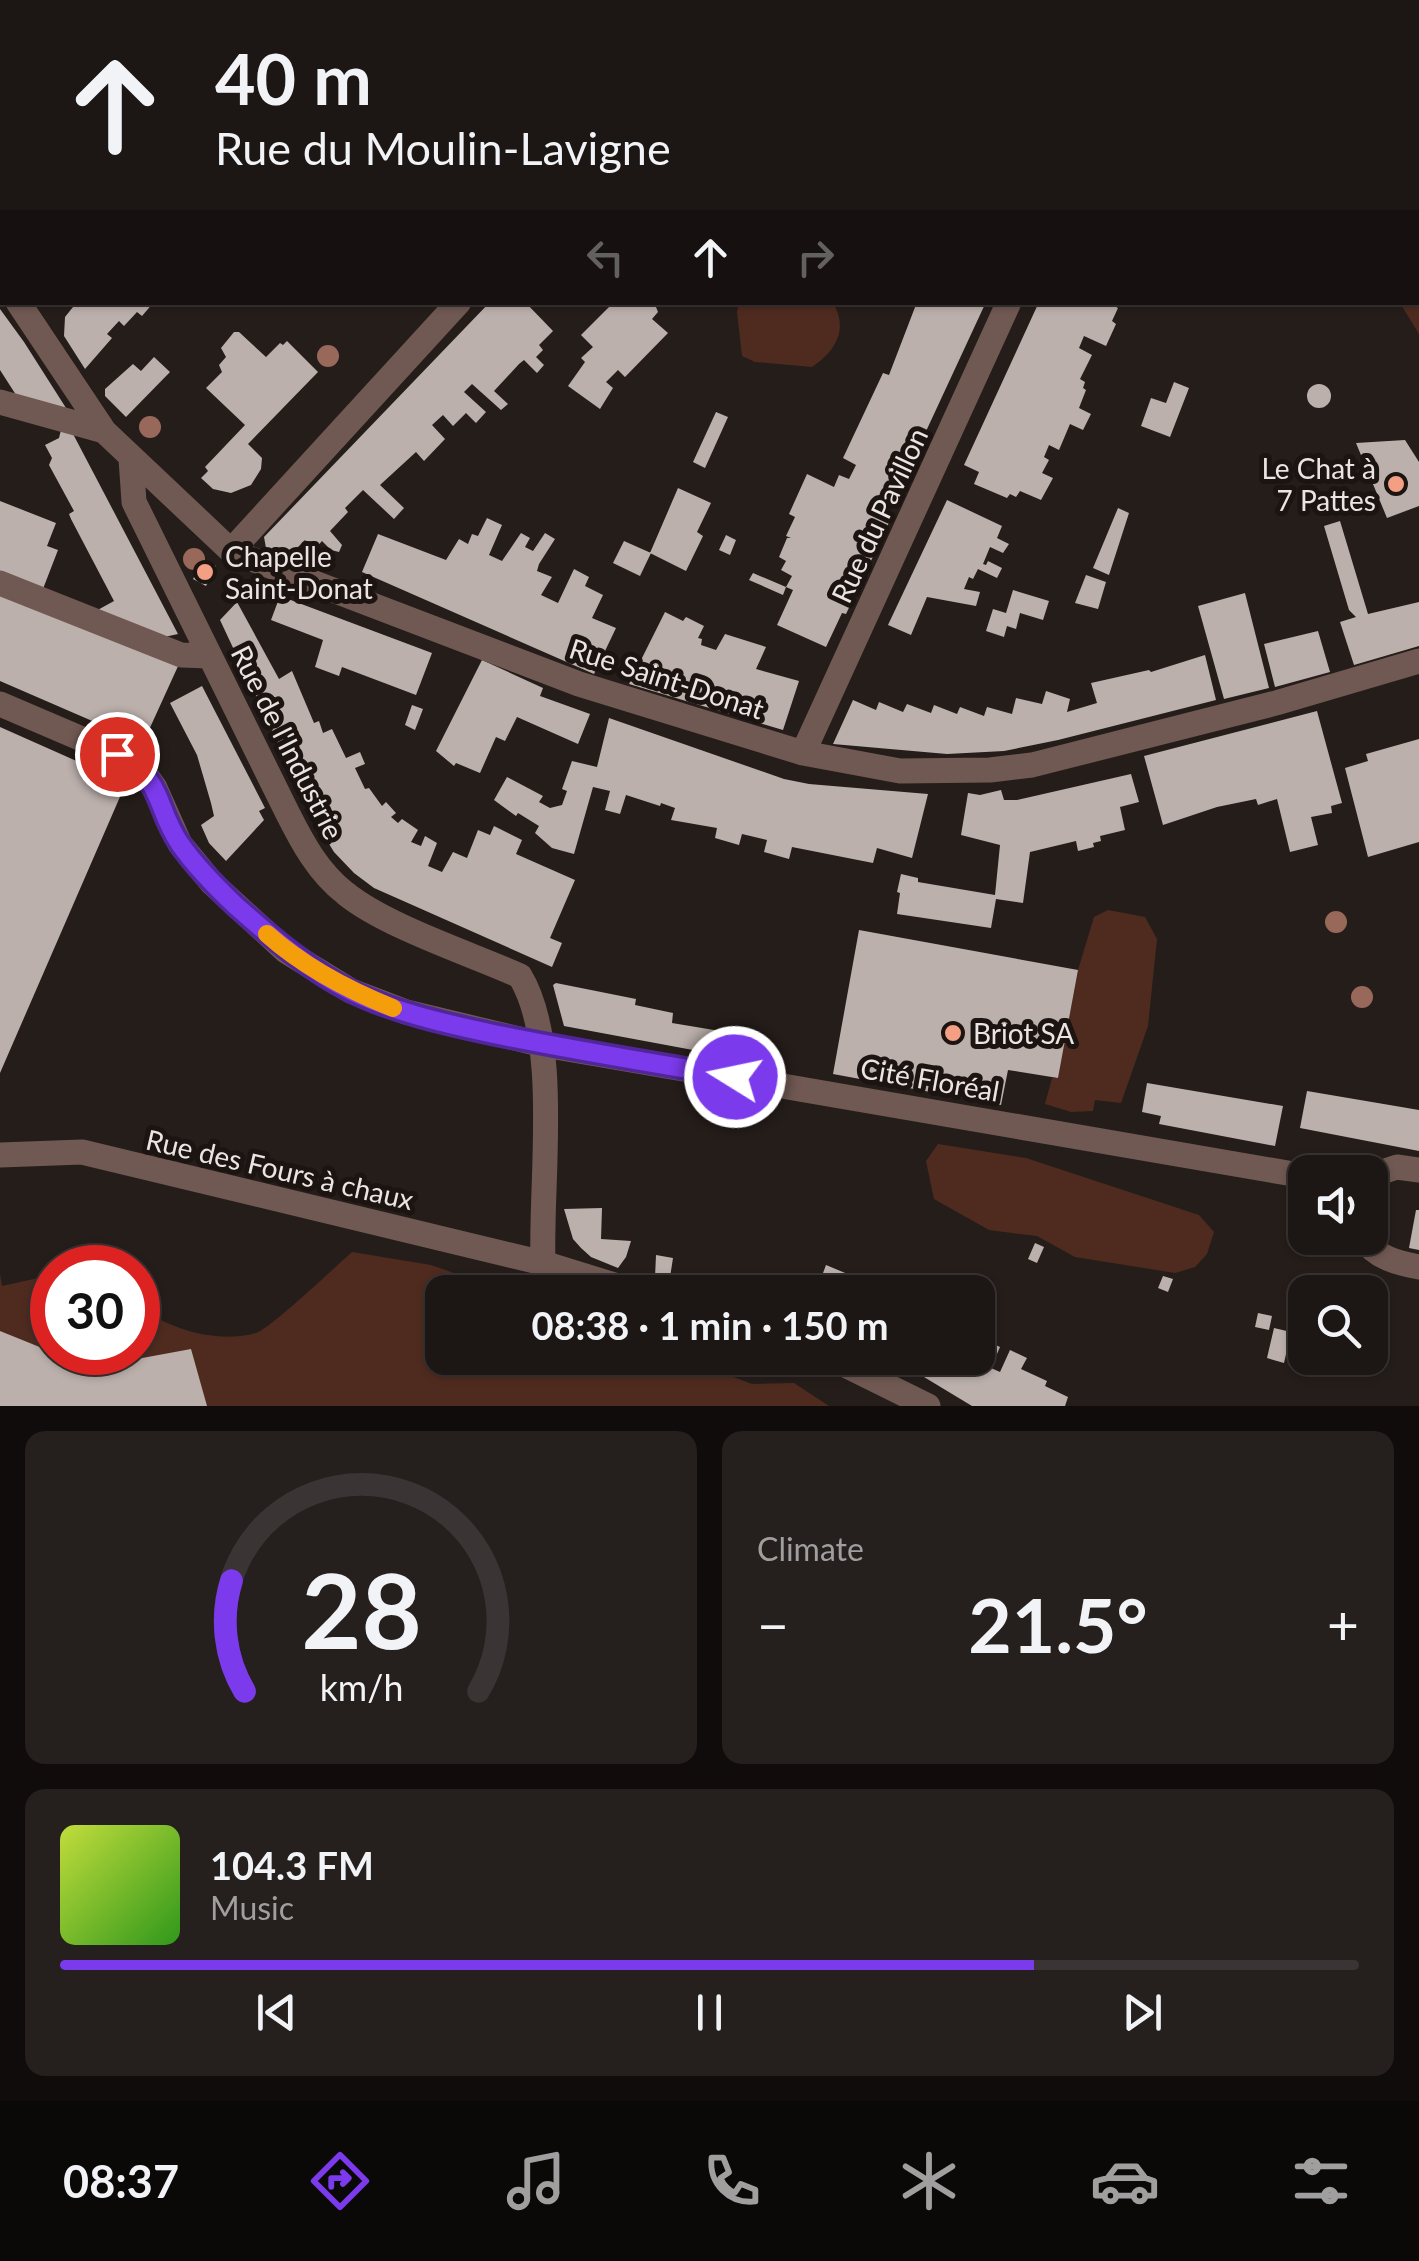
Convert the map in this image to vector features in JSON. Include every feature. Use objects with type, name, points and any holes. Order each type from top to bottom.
[{"type":"street","points":[[231,551],[456,305]]},
{"type":"street","name":"Rue du Pavillon","points":[[803,752],[1008,305]]},
{"type":"street","name":"Rue Saint-Donat","points":[[27,306],[104,431],[231,551],[579,684],[803,752],[900,771],[990,770],[1032,765],[1276,703],[1419,661]]},
{"type":"street","points":[[0,402],[104,431]]},
{"type":"street","name":"Rue de l'Industrie","points":[[131,459],[134,502],[305,847],[323,872],[346,894],[376,913],[520,976],[533,997],[544,1044],[543,1263]]},
{"type":"street","points":[[0,583],[182,656],[210,656]]},
{"type":"street","name":"Cité Floréal","points":[[0,704],[117,754],[140,768],[155,788],[180,844],[212,883],[286,951],[351,991],[406,1012],[544,1044],[1288,1173]]},
{"type":"street","name":"Rue des Fours à chaux","points":[[0,1156],[82,1152],[543,1263]]},
{"type":"street","points":[[1388,1170],[1419,1170]]},
{"type":"street","points":[[1383,1255],[1419,1267]]},
{"type":"street","points":[[543,1263],[582,1275]]},
{"type":"street","points":[[865,1375],[928,1406]]},
{"type":"shaded area","points":[[739,305],[834,305],[839,331],[833,347],[812,367],[755,362],[742,356]]},
{"type":"shaded area","points":[[1401,305],[1419,305],[1419,334]]},
{"type":"shaded area","points":[[1108,910],[1145,917],[1157,939],[1148,1026],[1121,1103],[1095,1100],[1093,1111],[1071,1112],[1045,1104],[1052,1078],[1058,1078],[1078,970],[1094,917]]},
{"type":"shaded area","points":[[938,1144],[1026,1158],[1199,1215],[1214,1232],[1207,1254],[1195,1267],[1175,1273],[1075,1257],[1037,1236],[989,1230],[934,1199],[926,1161]]},
{"type":"shaded area","points":[[352,1252],[431,1265],[460,1275],[425,1275],[425,1375],[728,1375],[752,1384],[794,1383],[829,1406],[0,1406],[0,1274],[2,1286],[30,1280],[30,1375],[160,1375],[160,1319],[194,1332],[241,1336],[263,1329]]},
{"type":"building","points":[[75,305],[151,305],[142,316],[137,312],[124,326],[119,321],[107,334],[112,338],[85,369],[64,336],[65,317]]},
{"type":"building","points":[[487,305],[528,305],[553,331],[539,345],[543,350],[536,357],[544,365],[537,373],[524,360],[494,391],[508,404],[501,410],[472,384],[464,392],[486,412],[476,423],[466,413],[453,426],[443,415],[432,425],[445,439],[424,461],[416,452],[380,485],[404,508],[394,519],[363,490],[330,531],[342,545],[339,552],[322,541],[314,550],[305,540],[289,556],[266,548],[264,537]]},
{"type":"building","points":[[611,305],[655,305],[658,312],[652,319],[668,333],[625,377],[618,370],[606,382],[613,388],[600,409],[568,386],[585,362],[581,358],[593,347],[581,335]]},
{"type":"building","points":[[916,305],[985,305],[889,511],[893,514],[846,614],[842,613],[826,647],[777,625],[793,590],[786,587],[792,576],[781,570],[786,561],[779,557],[787,538],[791,538],[786,536],[795,517],[789,514],[807,474],[834,487],[839,475],[849,479],[856,465],[843,458],[883,373],[889,375]]},
{"type":"building","points":[[1038,305],[1118,308],[1106,346],[1084,336],[1079,348],[1092,355],[1080,379],[1086,390],[1079,408],[1091,414],[1083,430],[1070,424],[1059,450],[1049,445],[1044,457],[1049,460],[1042,473],[1053,478],[1041,500],[1020,491],[1016,497],[1010,494],[1007,498],[974,484],[979,472],[964,465]]},
{"type":"building","points":[[0,309],[66,408],[18,398],[0,370]]},
{"type":"building","points":[[234,332],[239,332],[266,357],[287,341],[318,372],[248,444],[262,458],[261,469],[251,485],[231,493],[213,489],[201,478],[208,471],[205,467],[245,425],[206,388],[222,372],[219,365],[226,357],[221,348]]},
{"type":"building","points":[[154,357],[170,372],[126,417],[105,396],[105,389],[133,364],[141,371]]},
{"type":"building","points":[[1174,382],[1189,388],[1170,437],[1141,426],[1151,398],[1166,403]]},
{"type":"building","points":[[1319,384],[1328,387],[1328,405],[1319,408],[1310,405],[1307,396],[1310,387]]},
{"type":"building","points":[[716,412],[728,417],[705,468],[693,462]]},
{"type":"building","points":[[61,430],[72,432],[178,634],[155,639],[94,612],[114,601],[71,519],[69,514],[74,511],[49,465],[52,458],[45,445],[59,438]]},
{"type":"building","name":"Le Chat à 7 Pattes","points":[[1405,440],[1419,462],[1419,506],[1387,518],[1356,443]]},
{"type":"building","points":[[678,488],[711,503],[697,532],[703,536],[686,571],[650,553]]},
{"type":"building","points":[[947,500],[1002,526],[997,538],[1009,544],[1003,553],[990,547],[983,564],[988,561],[1002,568],[997,578],[978,569],[973,579],[969,577],[964,589],[980,592],[976,606],[927,597],[911,635],[888,625]]},
{"type":"building","points":[[0,501],[56,523],[47,546],[58,550],[41,594],[0,578]]},
{"type":"building","points":[[1118,508],[1129,513],[1109,575],[1093,568]]},
{"type":"building","points":[[487,518],[502,525],[489,555],[502,561],[521,533],[530,538],[525,547],[533,551],[545,533],[555,539],[537,571],[552,577],[541,595],[558,603],[574,569],[589,577],[585,586],[603,595],[592,618],[616,628],[594,674],[362,572],[378,534],[446,560],[459,539],[468,544],[472,534],[478,536]]},
{"type":"building","points":[[1340,521],[1368,614],[1419,602],[1419,646],[1354,665],[1340,622],[1356,617],[1349,610],[1324,526]]},
{"type":"building","points":[[726,535],[736,540],[730,555],[719,550]]},
{"type":"building","points":[[624,541],[651,553],[640,576],[613,563]]},
{"type":"building","points":[[203,560],[216,566],[206,586],[193,579]]},
{"type":"building","points":[[753,573],[786,587],[783,595],[749,580]]},
{"type":"building","points":[[1086,575],[1106,582],[1098,609],[1075,603]]},
{"type":"building","points":[[0,587],[179,664],[143,743],[0,681]]},
{"type":"building","points":[[1013,590],[1049,601],[1043,620],[1020,613],[1016,629],[1007,626],[1004,637],[986,631],[993,609],[1006,613]]},
{"type":"building","points":[[1245,593],[1269,688],[1224,699],[1198,606]]},
{"type":"building","points":[[280,596],[432,653],[416,695],[342,667],[339,676],[315,667],[323,640],[271,620]]},
{"type":"building","points":[[237,602],[279,679],[292,671],[314,723],[319,721],[323,733],[332,729],[346,758],[360,752],[365,764],[355,768],[365,789],[369,788],[382,806],[386,802],[396,813],[391,817],[398,823],[402,819],[418,830],[411,842],[421,846],[425,836],[437,843],[428,866],[442,872],[453,852],[467,858],[478,830],[490,835],[494,826],[522,840],[516,854],[575,880],[550,938],[562,943],[552,967],[374,888],[334,852],[312,816],[220,620]]},
{"type":"building","points":[[665,612],[704,626],[698,638],[702,639],[701,645],[716,650],[725,634],[766,647],[756,669],[799,681],[783,730],[629,684]]},
{"type":"building","points":[[1318,631],[1330,672],[1275,687],[1264,644]]},
{"type":"building","points":[[1205,655],[1216,700],[1058,740],[1004,751],[947,754],[833,744],[853,700],[876,710],[879,702],[903,712],[907,704],[931,713],[934,705],[957,714],[960,707],[984,716],[987,707],[1012,714],[1016,698],[1042,704],[1046,691],[1070,699],[1067,712],[1097,703],[1091,683],[1151,672]]},
{"type":"building","points":[[482,660],[543,688],[540,696],[590,714],[578,744],[517,717],[505,741],[496,737],[480,773],[456,763],[454,766],[436,751]]},
{"type":"building","points":[[202,686],[265,808],[259,811],[264,820],[226,861],[209,843],[201,825],[214,816],[211,803],[197,755],[170,703]]},
{"type":"building","points":[[412,705],[423,709],[415,730],[405,725]]},
{"type":"building","points":[[1317,711],[1342,803],[1331,806],[1332,813],[1311,817],[1318,845],[1290,852],[1277,799],[1258,805],[1256,799],[1217,807],[1163,825],[1144,756]]},
{"type":"building","points":[[609,718],[784,779],[928,794],[912,858],[877,848],[873,863],[792,847],[789,859],[764,852],[767,840],[742,834],[739,845],[715,838],[717,828],[671,820],[675,808],[661,803],[660,806],[626,795],[620,814],[605,810],[610,791],[593,787],[574,854],[552,848],[535,833],[539,826],[494,800],[507,777],[543,796],[539,802],[550,808],[562,805],[567,791],[562,789],[572,761],[597,767]]},
{"type":"building","points":[[0,727],[126,783],[0,1073]]},
{"type":"building","points":[[1419,739],[1419,842],[1368,857],[1345,768],[1368,761],[1366,754]]},
{"type":"building","points":[[1131,774],[1139,802],[1120,807],[1125,830],[1100,836],[1101,841],[1093,843],[1094,847],[1078,851],[1076,841],[1030,852],[1023,903],[996,899],[991,928],[897,914],[901,874],[918,878],[918,882],[995,895],[1000,845],[961,835],[968,793],[980,795],[1001,790],[1004,800],[1017,800]]},
{"type":"building","name":"Briot SA","points":[[859,930],[1078,970],[1058,1078],[1008,1070],[1001,1105],[833,1074]]},
{"type":"building","points":[[553,985],[636,999],[635,1005],[673,1013],[672,1023],[756,1037],[752,1061],[564,1026]]},
{"type":"building","points":[[1147,1083],[1283,1106],[1275,1146],[1159,1124],[1161,1116],[1142,1112]]},
{"type":"building","points":[[1307,1091],[1419,1110],[1419,1151],[1300,1128]]},
{"type":"building","points":[[602,1208],[601,1239],[631,1241],[618,1268],[591,1257],[581,1248],[573,1239],[564,1209]]},
{"type":"building","points":[[1419,1210],[1419,1250],[1409,1248]]},
{"type":"building","points":[[1035,1243],[1044,1247],[1037,1263],[1028,1259]]},
{"type":"building","points":[[656,1255],[673,1258],[670,1275],[655,1275]]},
{"type":"building","points":[[826,1265],[850,1275],[822,1275]]},
{"type":"building","points":[[1163,1276],[1173,1279],[1168,1292],[1158,1288]]},
{"type":"building","points":[[1258,1313],[1272,1316],[1269,1330],[1255,1327]]},
{"type":"building","points":[[1274,1328],[1288,1331],[1284,1363],[1267,1358]]},
{"type":"building","points":[[0,1331],[30,1343],[30,1375],[160,1375],[160,1355],[191,1349],[207,1406],[0,1406]]},
{"type":"building","points":[[1010,1350],[1027,1358],[1021,1369],[1068,1397],[1065,1406],[972,1406],[921,1375],[995,1375]]},
{"type":"slow traffic","points":[[267,934],[286,951],[351,991],[393,1008]]},
{"type":"place","name":"Le Chat à 7 Pattes","points":[[1396,484]]},
{"type":"place","name":"Chapelle Saint-Donat","points":[[205,572]]},
{"type":"place","name":"Briot SA","points":[[953,1033]]},
{"type":"route","points":[[117,754],[140,768],[155,788],[180,844],[212,883],[286,951],[351,991],[450,1024],[735,1077]]}]
